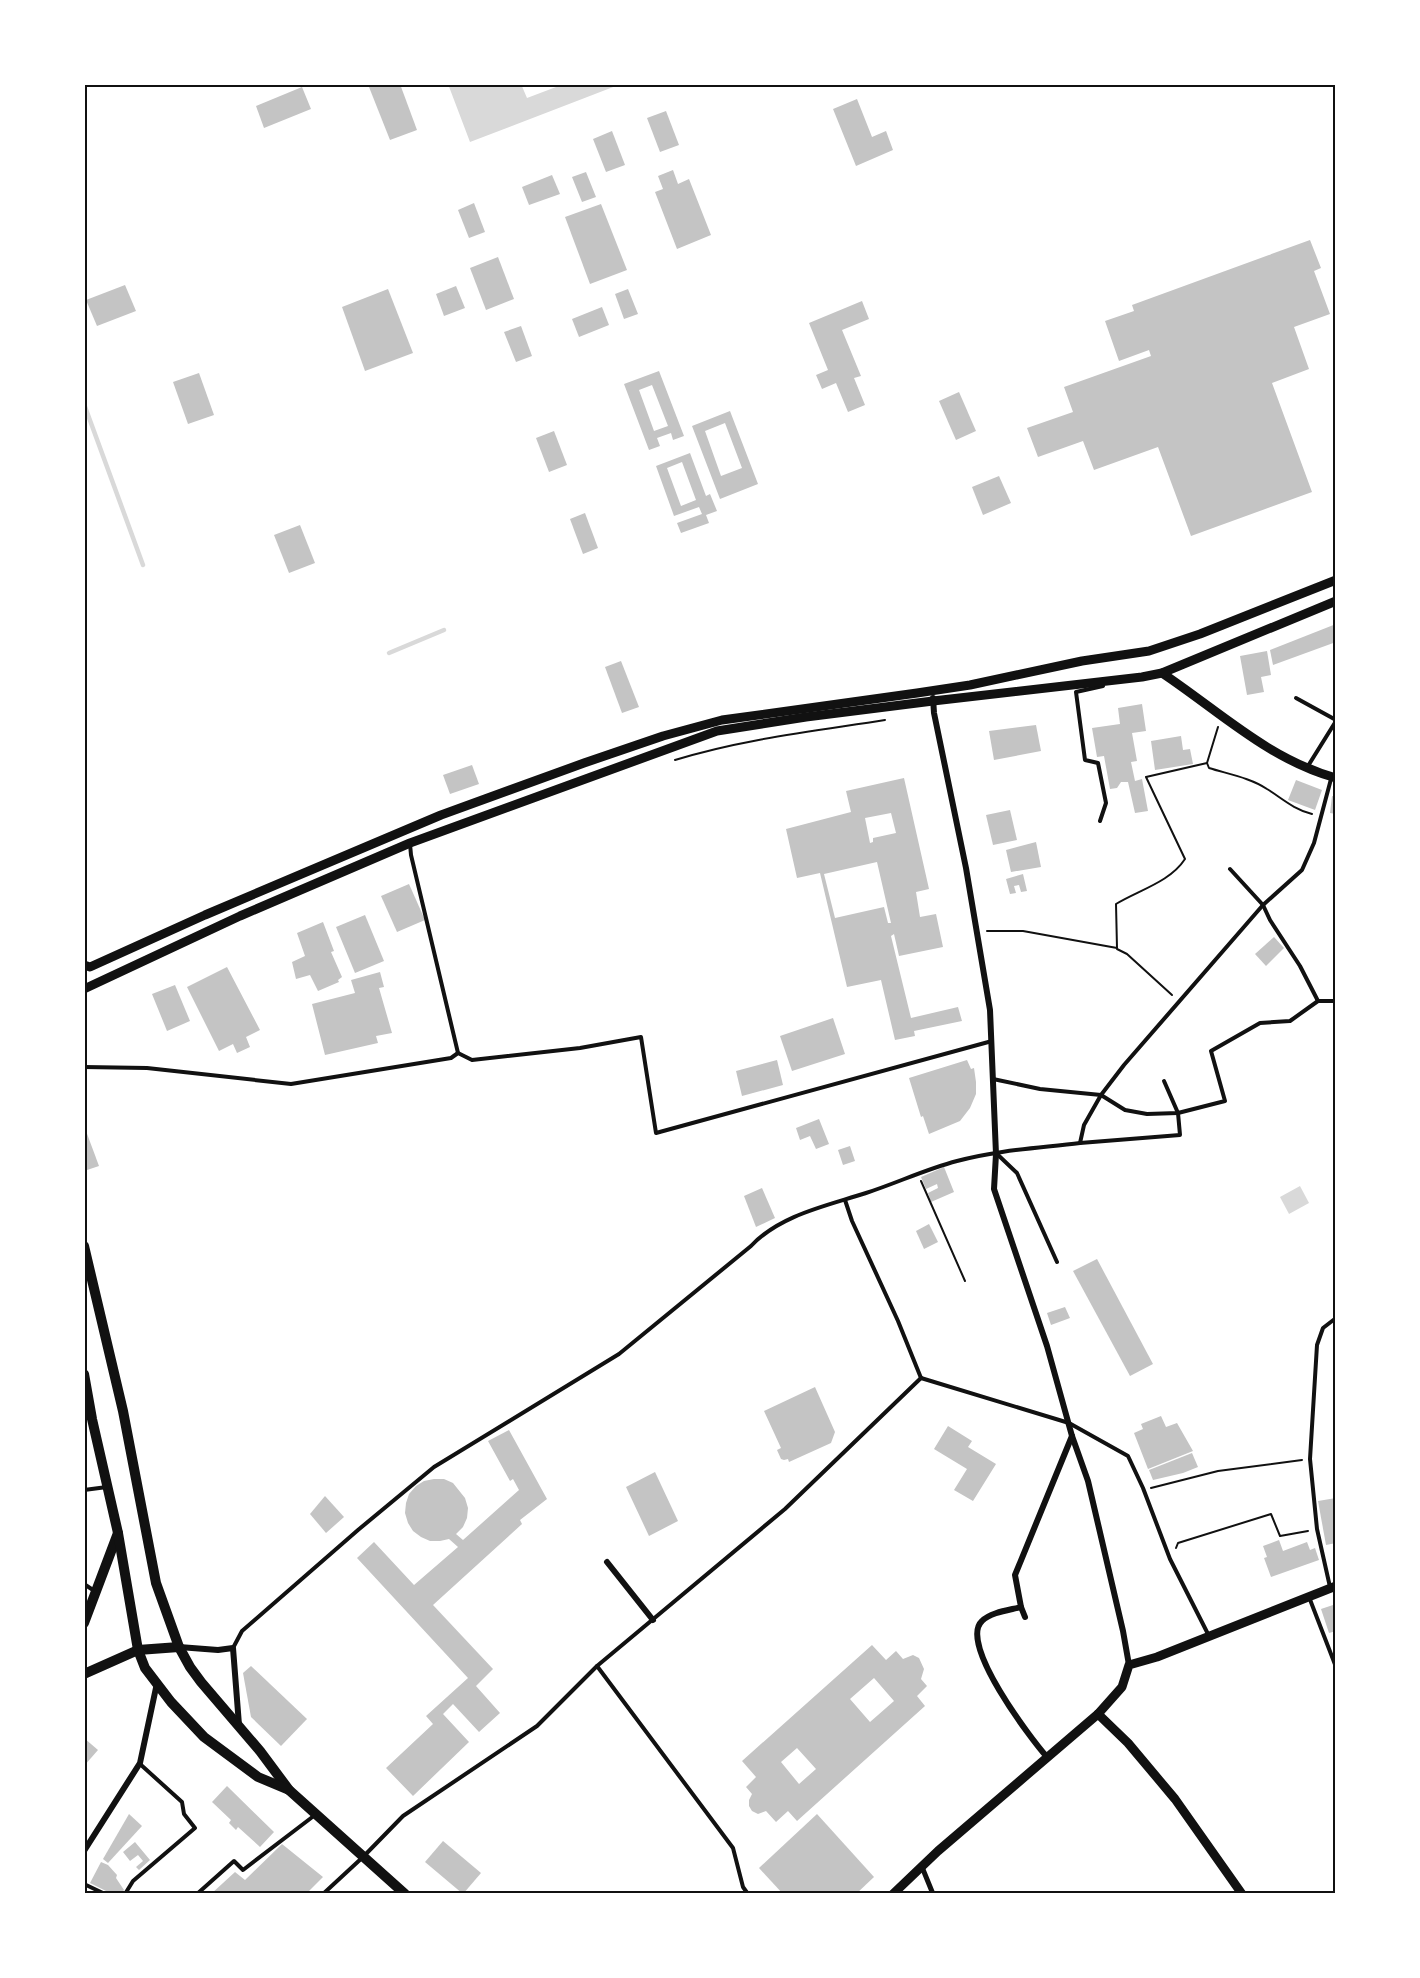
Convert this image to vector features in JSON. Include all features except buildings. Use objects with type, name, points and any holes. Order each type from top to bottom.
[{"type":"main road","points":[[84,1246],[123,1411],[156,1583],[179,1647],[201,1682],[260,1750],[289,1790],[405,1894]]},
{"type":"main road","points":[[84,1374],[118,1533],[138,1650],[146,1668],[171,1702],[204,1737],[258,1777],[289,1790]]},
{"type":"main road","points":[[84,1623],[118,1533]]},
{"type":"main road","points":[[84,1674],[138,1650],[179,1647]]},
{"type":"street","points":[[84,989],[240,916],[410,843],[717,731],[932,696],[1082,661],[1149,651],[1200,634],[1336,580]]},
{"type":"street","points":[[84,965],[90,966],[441,815],[663,736],[722,720],[932,696],[1133,678],[1162,673],[1336,600]]},
{"type":"street","points":[[1162,673],[1221,717],[1278,755],[1334,777]]},
{"type":"street","points":[[893,1894],[938,1851],[1098,1714],[1122,1687],[1129,1665],[1088,1481],[1072,1436],[1047,1346],[994,1189],[996,1154],[990,1011],[978,931],[932,696]]},
{"type":"street","points":[[1025,1617],[1015,1575],[1072,1436]]},
{"type":"street","points":[[607,1562],[653,1620]]},
{"type":"street","points":[[1129,1665],[1157,1657],[1333,1587]]},
{"type":"street","points":[[1022,1607],[1003,1611],[982,1620],[976,1632],[977,1643],[982,1660],[1028,1736],[1047,1757]]},
{"type":"street","points":[[179,1647],[218,1650],[232,1648],[239,1728]]},
{"type":"street","points":[[84,1851],[140,1763],[157,1683]]},
{"type":"street","points":[[1098,1714],[1128,1743],[1175,1800],[1242,1894]]},
{"type":"street","points":[[922,1867],[933,1894]]},
{"type":"lane","points":[[1100,821],[1106,803],[1098,763],[1084,760],[1076,692],[1133,678]]},
{"type":"lane","points":[[1296,698],[1336,720],[1307,768]]},
{"type":"lane","points":[[1080,1143],[1084,1125],[1101,1095],[1179,1000],[1263,904],[1302,870],[1314,843],[1334,777]]},
{"type":"lane","points":[[410,843],[458,1053]]},
{"type":"lane","points":[[1230,868],[1263,904],[1270,920],[1300,966],[1318,1001]]},
{"type":"lane","points":[[993,1079],[1040,1089],[1101,1095],[1125,1110],[1147,1114],[1178,1113],[1225,1101],[1211,1051],[1260,1023],[1290,1021],[1318,1001],[1336,1001]]},
{"type":"lane","points":[[458,1053],[472,1060],[580,1048],[641,1037],[656,1133],[992,1041]]},
{"type":"lane","points":[[84,1067],[147,1068],[291,1084],[451,1058],[458,1053]]},
{"type":"lane","points":[[232,1648],[242,1631],[434,1467],[619,1354],[763,1234],[781,1222],[959,1160],[1080,1143],[1180,1135],[1178,1113],[1164,1081]]},
{"type":"lane","points":[[996,1154],[1017,1173],[1057,1262]]},
{"type":"lane","points":[[845,1200],[852,1221],[898,1321],[921,1378]]},
{"type":"lane","points":[[1333,1587],[1317,1529],[1310,1459],[1317,1346],[1323,1328],[1336,1318]]},
{"type":"lane","points":[[921,1378],[1069,1423],[1128,1456],[1143,1488],[1170,1559],[1209,1636]]},
{"type":"lane","points":[[323,1894],[402,1816],[537,1726],[597,1666],[785,1509],[921,1378]]},
{"type":"lane","points":[[84,1490],[108,1486]]},
{"type":"lane","points":[[84,1584],[96,1592]]},
{"type":"lane","points":[[1309,1596],[1336,1667]]},
{"type":"lane","points":[[597,1666],[733,1848],[743,1887],[748,1894]]},
{"type":"lane","points":[[125,1894],[133,1881],[195,1828],[184,1814],[182,1802],[140,1763]]},
{"type":"lane","points":[[197,1894],[234,1861],[243,1870],[316,1814]]},
{"type":"lane","points":[[84,1884],[105,1894]]},
{"type":"path","points":[[1221,717],[1207,763],[1209,768],[1254,782],[1267,788],[1293,807],[1318,816]]},
{"type":"path","points":[[665,763],[699,753],[774,737],[891,719]]},
{"type":"path","points":[[1117,948],[1116,904],[1178,870],[1185,859],[1146,777],[1207,763]]},
{"type":"path","points":[[978,931],[1023,931],[1117,948],[1127,954],[1179,1000]]},
{"type":"path","points":[[917,1173],[965,1281]]},
{"type":"path","points":[[1143,1488],[1154,1488],[1218,1471],[1310,1459]]},
{"type":"path","points":[[1170,1559],[1178,1543],[1271,1514],[1280,1536],[1317,1529]]},
{"type":"shaded area","points":[[448,84],[521,84],[527,98],[564,84],[621,84],[470,142]]},
{"type":"shaded area","points":[[1300,1186],[1309,1203],[1289,1214],[1280,1197]]},
{"type":"waterway","points":[[84,404],[143,565]]},
{"type":"waterway","points":[[389,653],[444,630]]}]
